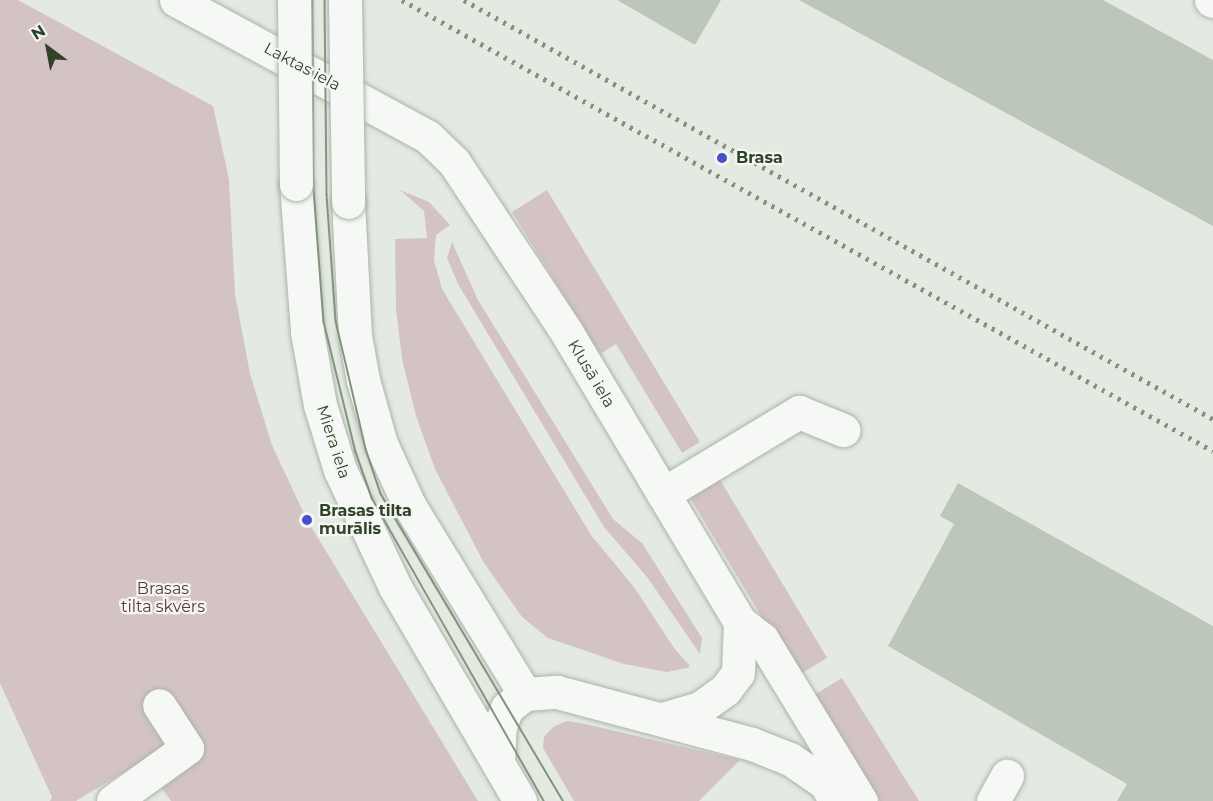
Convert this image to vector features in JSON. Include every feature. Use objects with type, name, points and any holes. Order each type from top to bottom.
[{"type":"street","name":"Laktas iela","points":[[176,0],[427,136]]},
{"type":"street","name":"Miera iela","points":[[294,0],[296,184],[307,332],[320,405],[340,470],[395,587],[520,801]]},
{"type":"street","points":[[345,0],[347,251],[355,336],[381,444],[409,505],[525,694]]},
{"type":"street","name":"Klusā iela","points":[[427,136],[454,162],[486,207],[740,622],[762,639],[861,801]]},
{"type":"street","points":[[663,494],[799,412],[843,430]]},
{"type":"street","points":[[662,719],[700,708],[725,690],[738,673],[740,622]]},
{"type":"street","points":[[498,761],[500,726],[507,708],[525,694],[557,692],[662,719],[790,759],[825,783],[836,801]]},
{"type":"street","points":[[113,801],[187,748],[159,705]]},
{"type":"green space","name":"Brasas tilta skvērs","points":[[0,0],[18,0],[213,106],[229,179],[235,294],[250,374],[272,445],[307,520],[478,801],[171,801],[142,761],[76,801],[50,801],[52,797],[0,683]]},
{"type":"green space","points":[[400,190],[429,202],[450,225],[436,235],[434,260],[442,289],[591,535],[634,587],[674,648],[690,666],[687,668],[667,672],[624,664],[548,638],[522,617],[484,563],[435,469],[416,416],[402,359],[396,308],[395,239],[427,238],[424,211]]},
{"type":"green space","points":[[547,190],[700,442],[682,453],[616,344],[600,354],[512,212]]},
{"type":"green space","points":[[452,242],[478,300],[613,519],[642,543],[702,638],[700,654],[647,577],[604,527],[458,284],[447,258]]},
{"type":"green space","points":[[719,478],[827,658],[797,676],[689,496]]},
{"type":"green space","points":[[842,678],[919,801],[880,801],[844,743],[809,698]]},
{"type":"green space","points":[[567,721],[740,760],[699,801],[574,801],[543,748],[544,737],[553,727]]},
{"type":"building","points":[[617,0],[721,0],[695,45]]},
{"type":"building","points":[[799,0],[1103,0],[1213,60],[1213,226]]},
{"type":"building","points":[[958,483],[1213,626],[1213,801],[1117,801],[1127,784],[888,646],[954,524],[940,516]]},
{"type":"tram line","points":[[313,0],[314,190],[324,322],[356,452],[372,498],[544,801]]},
{"type":"tram line","points":[[325,0],[327,195],[336,321],[366,449],[381,494],[563,801]]},
{"type":"railway","points":[[402,0],[1213,451]]},
{"type":"railway","points":[[464,0],[1213,419]]},
{"type":"place","name":"Brasa","points":[[722,158]]},
{"type":"place","name":"Brasas tilta murālis","points":[[307,520]]}]
